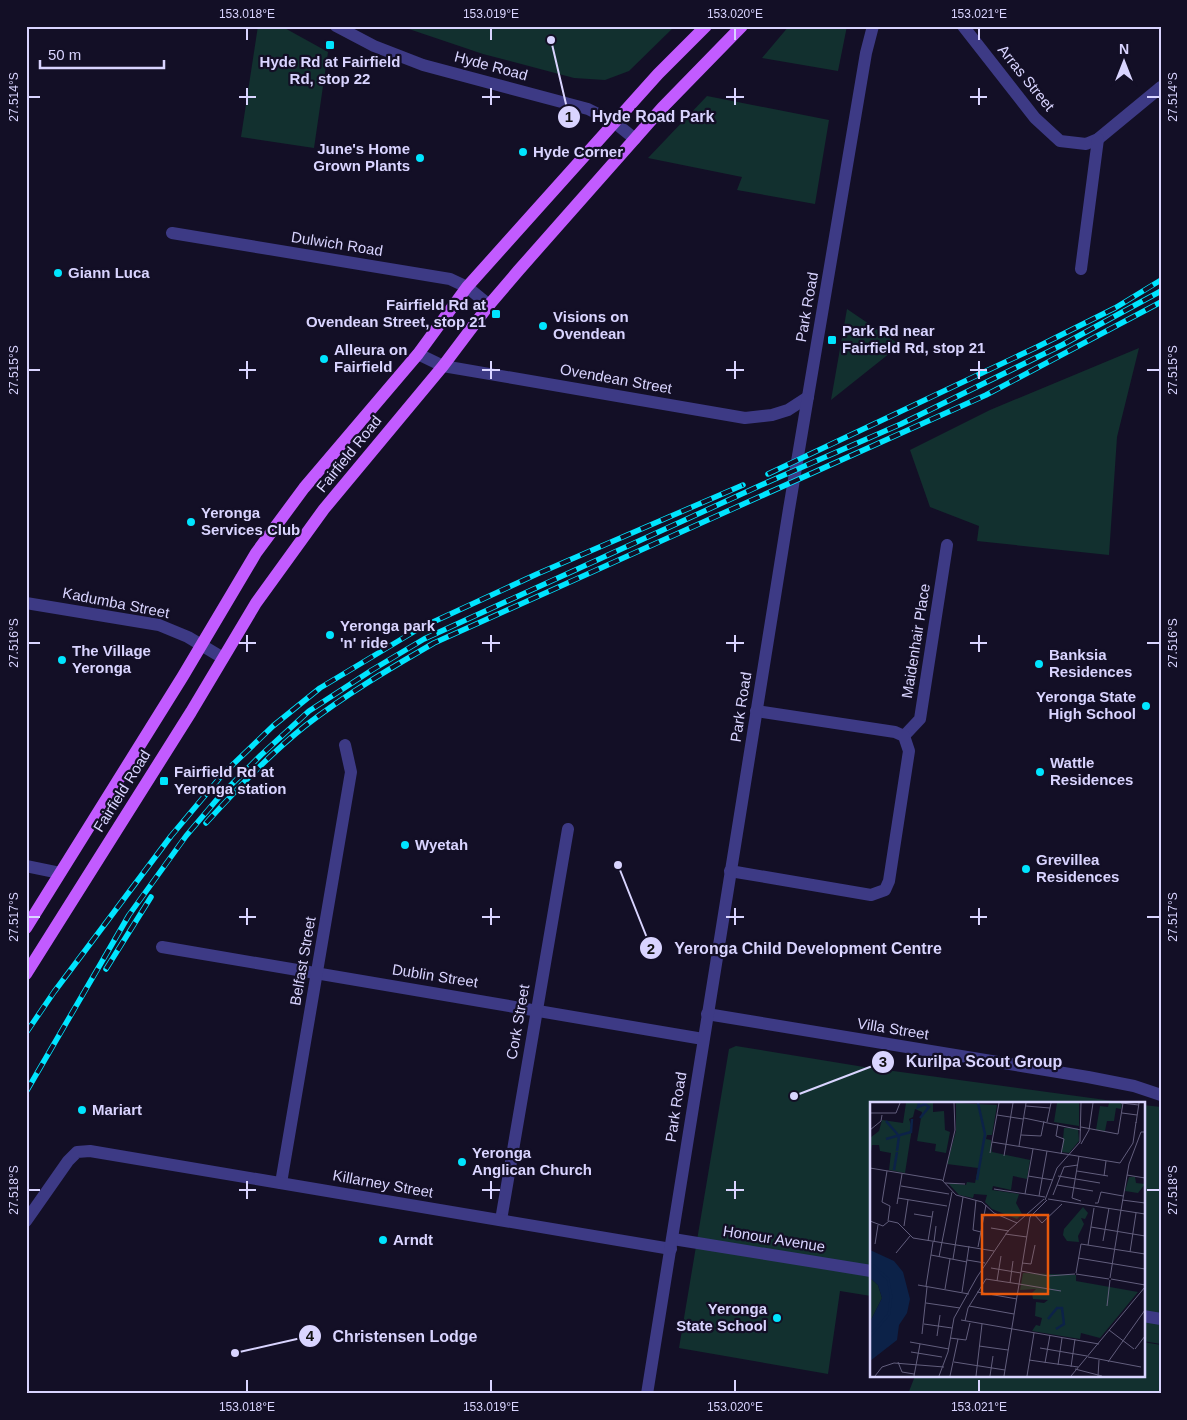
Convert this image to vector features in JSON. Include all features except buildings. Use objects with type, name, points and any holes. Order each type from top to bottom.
[{"type":"main road","name":"Fairfield Road","points":[[26,928],[261,546],[304,488],[418,354],[468,287],[614,122],[706,26]]},
{"type":"main road","name":"Fairfield Road","points":[[26,974],[191,712],[256,603],[324,509],[443,366],[489,305],[669,101],[742,26]]},
{"type":"street","name":"Hyde Road","points":[[336,26],[374,46],[423,66],[588,109],[614,122],[635,139]]},
{"type":"street","name":"Park Road","points":[[647,1394],[756,711],[866,53],[873,26]]},
{"type":"street","name":"Arras Street","points":[[964,26],[1035,118],[1060,141],[1086,144],[1098,139]]},
{"type":"street","points":[[1081,269],[1098,139],[1161,87]]},
{"type":"street","name":"Dulwich Road","points":[[172,233],[440,277],[468,287],[489,305]]},
{"type":"street","name":"Ovendean Street","points":[[418,354],[443,366],[745,418],[772,415],[788,410],[808,397]]},
{"type":"street","name":"Maidenhair Place","points":[[904,736],[920,719],[947,545]]},
{"type":"street","name":"Kadumba Street","points":[[26,603],[159,625],[202,644],[222,658]]},
{"type":"street","points":[[730,871],[871,895],[884,890],[889,881],[909,751],[904,736],[895,732],[756,711]]},
{"type":"street","name":"Belfast Street","points":[[281,1183],[351,772],[345,745]]},
{"type":"street","name":"Cork Street","points":[[501,1220],[568,829]]},
{"type":"street","points":[[26,866],[60,873]]},
{"type":"street","name":"Dublin Street","points":[[162,946],[703,1039]]},
{"type":"street","name":"Villa Street","points":[[707,1014],[1134,1086],[1161,1095]]},
{"type":"street","name":"Villa Street","points":[[1134,1086],[1161,1084]]},
{"type":"street","name":"Killarney Street","points":[[26,1221],[68,1161],[77,1152],[90,1151],[501,1220],[672,1244]]},
{"type":"street","name":"Honour Avenue","points":[[672,1244],[870,1271]]},
{"type":"street","points":[[1144,1316],[1161,1319]]},
{"type":"green space","points":[[258,26],[281,26],[328,52],[314,148],[241,137]]},
{"type":"green space","points":[[400,26],[675,26],[629,71],[605,80],[574,78],[483,54]]},
{"type":"green space","points":[[789,26],[847,26],[838,71],[762,58]]},
{"type":"green space","points":[[707,96],[829,120],[815,204],[737,190],[742,177],[648,158]]},
{"type":"green space","points":[[847,309],[900,345],[831,400]]},
{"type":"green space","points":[[1139,348],[1117,437],[1109,555],[977,541],[979,526],[930,507],[910,450],[990,410]]},
{"type":"green space","points":[[736,1046],[864,1067],[1120,1102],[870,1102],[870,1296],[840,1291],[828,1374],[679,1348],[729,1049]]},
{"type":"green space","points":[[1144,1105],[1161,1107],[1161,1344],[1144,1341]]},
{"type":"green space","points":[[1144,1342],[1161,1345],[1161,1394],[908,1394],[914,1378],[1144,1378]]},
{"type":"railway","points":[[768,474],[1037,347],[1115,308],[1161,280]]},
{"type":"railway","points":[[26,1092],[129,915],[186,836],[219,797],[309,711],[424,639],[768,482],[901,424],[1062,345],[1161,291]]},
{"type":"railway","points":[[206,823],[266,760],[305,726],[352,693],[434,643],[986,395],[1161,302]]},
{"type":"railway","points":[[26,1033],[54,992],[171,836],[223,774],[273,726],[320,688],[420,628],[537,574],[743,485]]},
{"type":"railway","points":[[106,969],[151,897]]},
{"type":"place","name":"Hyde Road Park","points":[[551,40]]},
{"type":"place","name":"Hyde Rd at Fairfield Rd, stop 22","points":[[330,45]]},
{"type":"place","name":"Hyde Corner","points":[[523,152]]},
{"type":"place","name":"June's Home Grown Plants","points":[[420,158]]},
{"type":"place","name":"Giann Luca","points":[[58,273]]},
{"type":"place","name":"Fairfield Rd at Ovendean Street, stop 21","points":[[496,314]]},
{"type":"place","name":"Visions on Ovendean","points":[[543,326]]},
{"type":"place","name":"Park Rd near Fairfield Rd, stop 21","points":[[832,340]]},
{"type":"place","name":"Alleura on Fairfield","points":[[324,359]]},
{"type":"place","name":"Yeronga Services Club","points":[[191,522]]},
{"type":"place","name":"Yeronga park 'n' ride","points":[[330,635]]},
{"type":"place","name":"The Village Yeronga","points":[[62,660]]},
{"type":"place","name":"Banksia Residences","points":[[1039,664]]},
{"type":"place","name":"Yeronga State High School","points":[[1146,706]]},
{"type":"place","name":"Wattle Residences","points":[[1040,772]]},
{"type":"place","name":"Fairfield Rd at Yeronga station","points":[[164,781]]},
{"type":"place","name":"Wyetah","points":[[405,845]]},
{"type":"place","name":"Yeronga Child Development Centre","points":[[618,865]]},
{"type":"place","name":"Grevillea Residences","points":[[1026,869]]},
{"type":"place","name":"Kurilpa Scout Group","points":[[794,1096]]},
{"type":"place","name":"Mariart","points":[[82,1110]]},
{"type":"place","name":"Yeronga Anglican Church","points":[[462,1162]]},
{"type":"place","name":"Arndt","points":[[383,1240]]},
{"type":"place","name":"Yeronga State School","points":[[777,1318]]},
{"type":"place","name":"Christensen Lodge","points":[[235,1353]]}]
